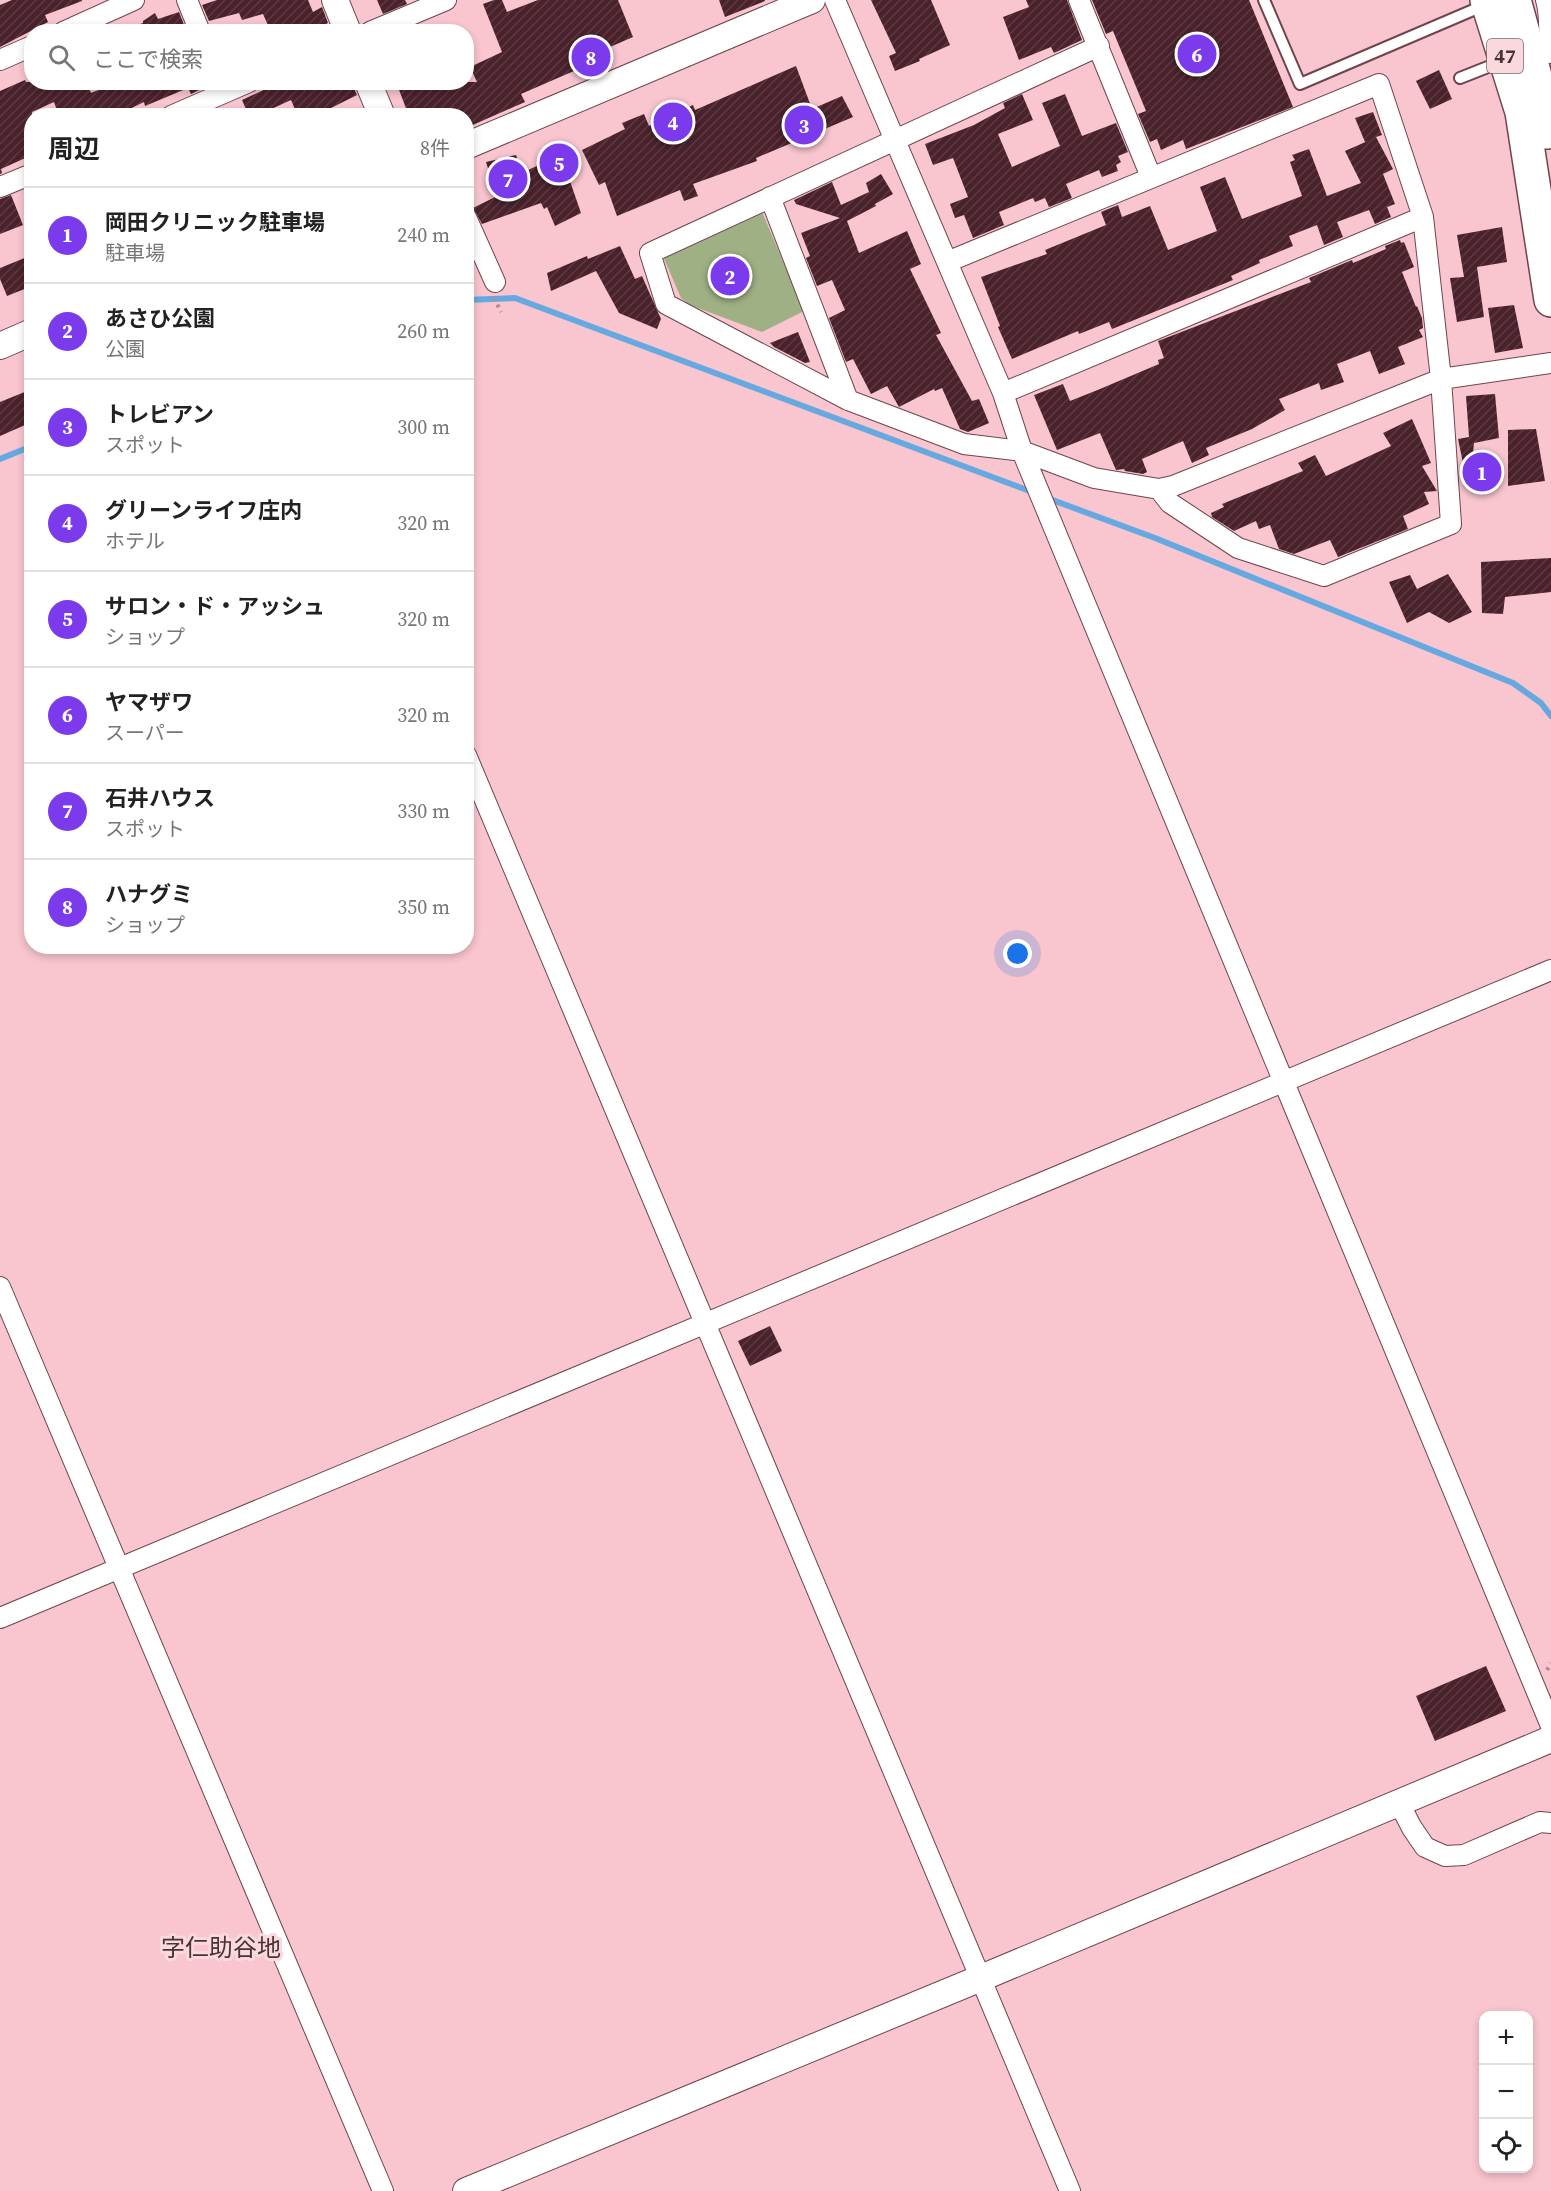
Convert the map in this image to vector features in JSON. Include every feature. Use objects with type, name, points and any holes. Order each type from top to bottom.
[{"type":"highway","name":"47","points":[[1497,1],[1506,60],[1522,112],[1551,300]]},
{"type":"highway","name":"47","points":[[1497,1],[1540,94],[1551,153]]},
{"type":"street","points":[[81,24],[134,0]]},
{"type":"street","points":[[187,0],[197,24]]},
{"type":"street","points":[[335,0],[345,24]]},
{"type":"street","points":[[389,24],[446,0]]},
{"type":"street","points":[[474,143],[812,0]]},
{"type":"street","points":[[835,0],[1003,393],[1022,451],[1551,1726]]},
{"type":"street","points":[[1079,0],[1151,177]]},
{"type":"street","points":[[1549,7],[1548,36],[1551,53]]},
{"type":"street","points":[[1099,46],[650,253],[666,304],[848,400],[964,444],[1022,451],[1094,478],[1159,489],[1173,486],[1441,379],[1551,363]]},
{"type":"street","points":[[0,60],[24,50]]},
{"type":"street","points":[[947,262],[1379,84],[1423,217],[1441,379],[1451,524],[1324,576],[1238,548],[1170,503],[1159,489]]},
{"type":"street","points":[[185,108],[218,90]]},
{"type":"street","points":[[371,90],[379,108]]},
{"type":"street","points":[[0,187],[24,177]]},
{"type":"street","points":[[770,197],[848,400]]},
{"type":"street","points":[[1003,393],[1423,217]]},
{"type":"street","points":[[474,235],[495,282]]},
{"type":"street","points":[[0,346],[24,336]]},
{"type":"street","points":[[474,774],[1070,2191]]},
{"type":"street","points":[[0,1618],[1551,970]]},
{"type":"street","points":[[0,1287],[383,2191]]},
{"type":"street","points":[[466,2191],[1551,1739]]},
{"type":"street","points":[[1400,1803],[1412,1828],[1425,1847],[1445,1856],[1464,1856],[1540,1822],[1551,1823]]},
{"type":"lane","points":[[1264,0],[1300,84],[1497,1]]},
{"type":"lane","points":[[1460,78],[1506,60]]},
{"type":"green space","points":[[757,200],[804,311],[762,332],[690,305],[681,298],[662,254]]},
{"type":"building","points":[[12,0],[82,0],[45,15],[48,22],[44,24],[24,24],[24,34],[0,47],[0,5]]},
{"type":"building","points":[[217,0],[308,0],[313,12],[322,7],[328,23],[267,24],[263,14],[242,20],[239,13],[209,21],[202,5]]},
{"type":"building","points":[[377,0],[405,0],[407,4],[383,14]]},
{"type":"building","points":[[502,0],[507,12],[538,0],[618,0],[633,37],[587,57],[590,64],[521,94],[525,102],[474,124],[474,108],[406,108],[399,90],[474,90],[474,82],[477,82],[474,76],[474,65],[502,52],[483,4]]},
{"type":"building","points":[[719,0],[765,0],[765,1],[725,17]]},
{"type":"building","points":[[871,0],[931,0],[950,45],[895,71],[889,56],[896,53]]},
{"type":"building","points":[[1026,0],[1067,0],[1082,40],[1054,53],[1051,47],[1019,60],[1003,17],[1029,7]]},
{"type":"building","points":[[1092,0],[1249,0],[1293,107],[1186,149],[1183,140],[1161,150],[1157,139],[1150,142],[1138,114],[1146,111],[1113,31],[1106,34]]},
{"type":"building","points":[[179,12],[184,24],[140,24],[155,13],[158,19]]},
{"type":"building","points":[[796,66],[812,109],[842,96],[853,117],[756,158],[757,161],[693,184],[698,196],[684,201],[680,190],[617,216],[605,182],[599,185],[582,150],[625,129],[622,123],[644,114],[649,126],[693,105],[695,110]]},
{"type":"building","points":[[1439,70],[1452,99],[1430,109],[1416,81]]},
{"type":"building","points":[[24,80],[24,90],[90,90],[91,93],[98,90],[183,90],[145,106],[144,102],[132,108],[56,108],[54,102],[41,108],[24,108],[24,159],[1,169],[0,174],[0,91]]},
{"type":"building","points":[[264,90],[355,90],[357,95],[331,108],[294,108],[291,100],[274,108],[246,108],[242,100]]},
{"type":"building","points":[[1022,94],[1033,120],[998,134],[1012,167],[1060,146],[1042,103],[1065,94],[1082,136],[1116,123],[1128,152],[1118,156],[1121,162],[1116,165],[1118,171],[1102,177],[1099,170],[1066,184],[1072,198],[1049,207],[1045,198],[1035,202],[1033,198],[999,212],[1004,225],[973,238],[964,215],[955,218],[950,204],[968,197],[953,158],[933,165],[925,144],[974,125],[1005,108],[1003,103]]},
{"type":"building","points":[[1373,112],[1382,135],[1376,137],[1393,169],[1383,174],[1395,204],[1387,207],[1391,217],[1375,224],[1369,210],[1337,222],[1343,237],[1324,245],[1317,225],[1289,236],[1293,246],[1259,260],[1260,263],[1231,276],[1233,280],[1112,329],[1109,322],[1079,334],[1078,331],[1012,359],[981,277],[1047,254],[1045,250],[1106,225],[1101,212],[1118,205],[1122,217],[1150,206],[1168,250],[1217,231],[1200,187],[1225,177],[1242,219],[1302,196],[1290,162],[1295,160],[1292,155],[1309,149],[1327,196],[1361,183],[1345,151],[1370,140],[1365,142],[1355,118]]},
{"type":"building","points":[[516,155],[522,173],[547,161],[550,167],[563,161],[581,213],[555,226],[547,207],[544,209],[541,203],[482,224],[474,208],[497,196],[486,162]]},
{"type":"building","points":[[881,174],[893,194],[847,221],[859,253],[907,231],[921,264],[910,269],[941,333],[936,335],[972,401],[979,399],[989,423],[968,432],[960,429],[942,388],[935,391],[934,389],[899,407],[887,386],[871,394],[853,359],[846,362],[829,318],[845,310],[832,280],[817,286],[806,258],[810,256],[801,233],[840,218],[796,204],[794,200],[832,182],[841,205],[869,192],[866,183]]},
{"type":"building","points":[[11,195],[23,225],[0,234],[0,199]]},
{"type":"building","points":[[1502,227],[1507,262],[1477,267],[1484,317],[1457,322],[1450,278],[1464,277],[1457,235]]},
{"type":"building","points":[[1400,240],[1401,243],[1404,242],[1414,267],[1402,272],[1422,318],[1423,328],[1419,330],[1423,337],[1398,347],[1405,364],[1379,374],[1370,351],[1337,364],[1344,382],[1321,390],[1319,383],[1279,399],[1285,410],[1252,429],[1206,448],[1209,455],[1192,463],[1183,441],[1142,459],[1147,472],[1143,474],[1124,469],[1116,470],[1100,433],[1057,450],[1034,395],[1063,384],[1070,401],[1100,389],[1159,364],[1158,360],[1164,358],[1158,341],[1311,282],[1309,278],[1352,260],[1353,263],[1386,249],[1385,246]]},
{"type":"building","points":[[620,246],[635,279],[642,276],[661,319],[657,329],[619,313],[596,271],[551,291],[547,273],[587,256],[588,259]]},
{"type":"building","points":[[24,258],[24,289],[7,296],[0,279],[0,268]]},
{"type":"building","points":[[1514,305],[1523,348],[1495,353],[1488,308]]},
{"type":"building","points":[[798,332],[810,362],[805,363],[770,343]]},
{"type":"building","points":[[24,392],[24,426],[0,436],[0,402]]},
{"type":"building","points":[[1495,394],[1499,438],[1474,443],[1470,482],[1467,482],[1458,439],[1469,437],[1466,396]]},
{"type":"building","points":[[1412,419],[1431,463],[1422,466],[1437,491],[1424,492],[1429,504],[1403,516],[1408,529],[1338,557],[1330,540],[1294,554],[1279,549],[1270,525],[1259,529],[1256,521],[1234,531],[1212,517],[1211,513],[1224,507],[1222,504],[1303,471],[1298,463],[1315,455],[1326,476],[1391,446],[1383,433]]},
{"type":"building","points":[[1536,429],[1545,481],[1508,486],[1508,430]]},
{"type":"building","points":[[1551,558],[1551,592],[1505,597],[1503,614],[1482,613],[1481,562]]},
{"type":"building","points":[[1448,574],[1472,612],[1449,623],[1429,612],[1407,623],[1389,582],[1410,575],[1417,589]]},
{"type":"building","points":[[770,1326],[782,1351],[750,1366],[738,1341]]},
{"type":"building","points":[[1486,1666],[1506,1711],[1435,1741],[1416,1696]]},
{"type":"waterway","points":[[474,300],[515,298],[1035,493]]},
{"type":"waterway","points":[[0,459],[24,449]]},
{"type":"waterway","points":[[1047,498],[1155,538],[1513,683],[1541,703],[1551,716]]},
{"type":"place","name":"ヤマザワ","points":[[1197,54]]},
{"type":"place","name":"ハナグミ","points":[[591,57]]},
{"type":"place","name":"グリーンライフ庄内","points":[[673,122]]},
{"type":"place","name":"トレビアン","points":[[804,125]]},
{"type":"place","name":"サロン・ド・アッシュ","points":[[559,163]]},
{"type":"place","name":"石井ハウス","points":[[508,179]]},
{"type":"place","name":"あさひ公園","points":[[730,276]]},
{"type":"place","name":"岡田クリニック駐車場","points":[[1482,472]]},
{"type":"district","name":"字仁助谷地","points":[[221,1948]]}]
